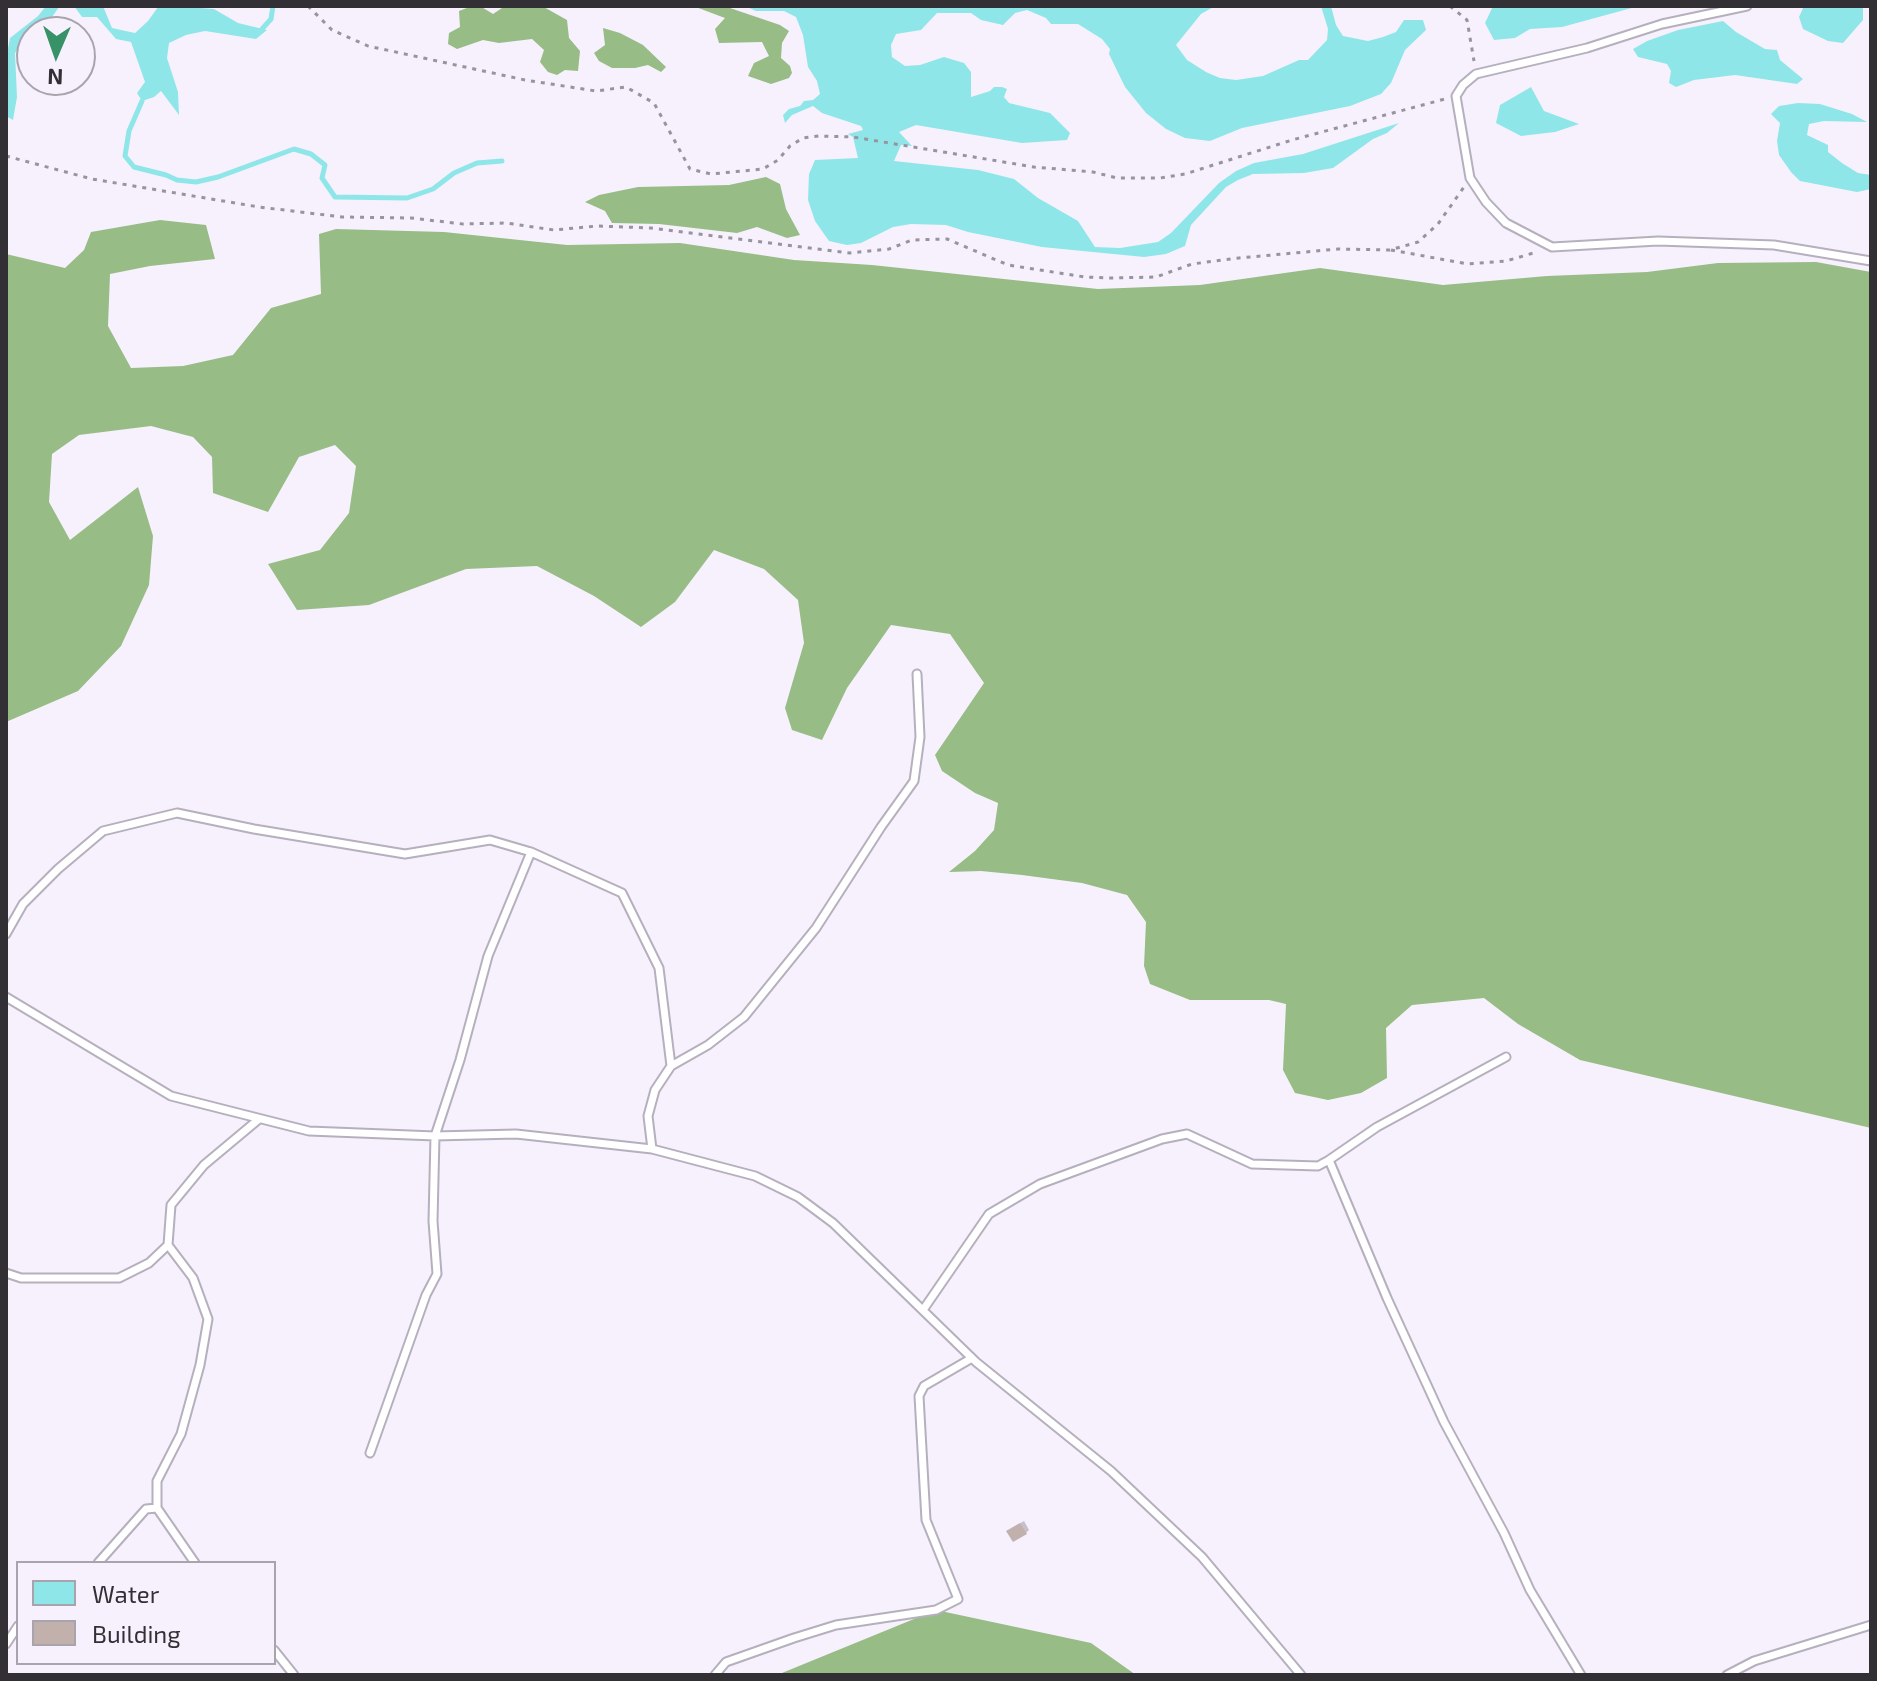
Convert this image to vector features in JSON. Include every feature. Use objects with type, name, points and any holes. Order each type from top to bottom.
[{"type":"lane","points":[[1747,6],[1662,24],[1587,48],[1476,74],[1456,96],[1470,178],[1486,202],[1506,223],[1552,247],[1658,241],[1759,245],[1871,261]]},
{"type":"lane","points":[[652,1149],[648,1116],[655,1090],[671,1066],[708,1045],[744,1017],[816,928],[914,781],[920,737],[917,674]]},
{"type":"lane","points":[[6,934],[23,904],[103,831],[177,813],[405,854],[490,840],[531,852],[622,893],[659,968],[671,1066]]},
{"type":"lane","points":[[370,1453],[426,1295],[437,1274],[433,1221],[435,1136],[457,1072],[488,956],[531,852]]},
{"type":"lane","points":[[6,997],[171,1096],[259,1119],[309,1131],[435,1136],[516,1134],[652,1149],[755,1176],[798,1197],[833,1223],[972,1358],[1111,1471],[1191,1546],[1301,1675]]},
{"type":"lane","points":[[923,1310],[989,1214],[1040,1184],[1162,1139],[1187,1134],[1252,1164],[1318,1166],[1377,1127],[1506,1057]]},
{"type":"lane","points":[[194,1561],[157,1508],[157,1481],[181,1434],[200,1365],[208,1319],[193,1278],[168,1245],[171,1205],[204,1165],[259,1119]]},
{"type":"lane","points":[[1329,1160],[1444,1422],[1504,1533],[1530,1590],[1581,1675]]},
{"type":"lane","points":[[6,1273],[21,1278],[119,1278],[149,1263],[168,1245]]},
{"type":"lane","points":[[715,1675],[726,1662],[794,1638],[836,1625],[936,1610],[958,1599],[926,1520],[919,1396],[924,1386],[972,1358]]},
{"type":"lane","points":[[100,1561],[146,1509],[157,1508]]},
{"type":"lane","points":[[1727,1675],[1754,1661],[1871,1625]]},
{"type":"lane","points":[[276,1652],[294,1675]]},
{"type":"path","points":[[308,6],[332,30],[368,46],[525,80],[596,91],[626,87],[641,93],[654,103],[690,169],[711,174],[763,169],[803,138],[819,136],[867,139],[1117,178],[1160,178],[1185,174],[1292,140],[1456,96]]},
{"type":"path","points":[[1450,6],[1467,20],[1476,74]]},
{"type":"path","points":[[6,156],[92,179],[259,207],[342,217],[411,218],[463,224],[506,223],[554,230],[597,226],[651,228],[850,253],[889,249],[912,240],[947,239],[1008,265],[1112,278],[1156,277],[1192,264],[1338,249],[1390,250],[1468,264],[1506,261],[1552,247]]},
{"type":"path","points":[[1390,250],[1418,242],[1438,224],[1470,178]]},
{"type":"green space","points":[[480,6],[493,14],[505,6],[542,6],[567,20],[569,38],[580,51],[578,71],[565,70],[557,75],[548,72],[540,62],[544,50],[532,39],[499,43],[483,40],[457,49],[448,44],[449,33],[460,27],[459,11]]},
{"type":"green space","points":[[693,6],[724,6],[789,31],[782,43],[781,58],[790,66],[792,73],[789,78],[771,84],[748,76],[754,63],[769,56],[762,42],[719,43],[715,29],[725,18]]},
{"type":"green space","points":[[603,28],[643,45],[666,67],[661,72],[648,65],[612,68],[599,61],[594,53],[605,45]]},
{"type":"green space","points":[[766,177],[780,184],[786,209],[800,235],[787,238],[757,227],[737,233],[659,224],[612,223],[605,211],[585,202],[599,195],[638,187],[729,185]]},
{"type":"green space","points":[[160,220],[206,225],[215,259],[110,274],[108,326],[131,368],[183,366],[233,355],[271,308],[321,294],[319,234],[336,229],[444,232],[567,245],[680,243],[794,260],[872,265],[1098,289],[1200,285],[1320,268],[1443,285],[1647,272],[1718,263],[1816,262],[1871,272],[1871,1128],[1580,1060],[1518,1024],[1484,998],[1412,1005],[1386,1028],[1387,1078],[1361,1093],[1328,1100],[1295,1093],[1283,1070],[1286,1004],[1269,1000],[1190,1000],[1150,984],[1144,966],[1146,922],[1127,895],[1082,883],[1022,875],[949,872],[994,830],[998,803],[975,793],[942,771],[935,755],[984,683],[950,634],[891,625],[847,688],[822,740],[792,730],[785,708],[804,643],[798,600],[764,569],[714,550],[675,602],[641,627],[594,596],[537,566],[466,569],[369,605],[297,610],[268,564],[320,550],[349,513],[356,466],[335,445],[299,457],[268,512],[213,493],[212,457],[193,437],[151,426],[79,435],[52,454],[49,502],[70,540],[138,487],[153,536],[149,585],[121,646],[78,691],[6,722],[6,254],[65,268],[84,250],[91,232]]},
{"type":"green space","points":[[936,1610],[1091,1643],[1136,1675],[777,1675]]},
{"type":"water","points":[[46,6],[66,6],[59,7],[53,16],[38,16]]},
{"type":"water","points":[[74,6],[103,6],[112,28],[135,33],[158,7],[214,9],[238,23],[267,30],[256,39],[205,31],[169,43],[167,58],[178,92],[179,115],[161,91],[142,101],[137,93],[145,82],[131,42],[116,39],[96,16],[81,16]]},
{"type":"water","points":[[745,6],[1215,6],[1201,14],[1176,45],[1187,60],[1206,72],[1236,80],[1263,76],[1299,60],[1308,60],[1327,40],[1328,29],[1321,6],[1331,6],[1336,25],[1343,36],[1368,41],[1396,32],[1404,20],[1423,20],[1426,30],[1405,50],[1391,83],[1381,94],[1350,106],[1242,128],[1210,141],[1185,138],[1166,129],[1146,113],[1125,87],[1109,54],[1110,49],[1102,39],[1078,24],[1051,24],[1046,18],[1027,10],[1015,13],[1003,25],[981,20],[971,13],[937,13],[921,30],[896,34],[891,45],[892,57],[905,66],[944,57],[964,63],[971,72],[971,97],[994,87],[1002,87],[1007,89],[1004,97],[1009,103],[1050,113],[1070,133],[1067,140],[1022,143],[916,125],[899,132],[912,146],[901,145],[894,161],[978,170],[1014,179],[1038,198],[1078,221],[1095,247],[1120,248],[1158,242],[1171,233],[1219,183],[1236,171],[1254,163],[1303,154],[1399,123],[1333,168],[1304,173],[1253,174],[1238,180],[1226,187],[1191,225],[1185,246],[1166,254],[1144,257],[1042,247],[946,225],[893,227],[861,243],[847,245],[829,241],[815,221],[808,200],[809,174],[815,160],[858,158],[853,137],[848,134],[863,130],[861,126],[822,113],[813,106],[792,115],[785,123],[783,115],[789,109],[820,94],[817,81],[808,67],[803,35],[796,17],[784,11],[756,11]]},
{"type":"water","points":[[1493,6],[1639,6],[1562,27],[1530,29],[1515,38],[1494,40],[1485,23]]},
{"type":"water","points":[[1804,6],[1863,6],[1863,20],[1843,43],[1828,41],[1803,29],[1799,17]]},
{"type":"water","points":[[1723,21],[1765,49],[1777,50],[1780,60],[1803,79],[1797,84],[1735,75],[1694,80],[1676,87],[1669,83],[1671,71],[1667,64],[1638,57],[1633,49],[1678,30]]},
{"type":"water","points":[[16,33],[17,97],[13,120],[6,116],[6,59],[10,38]]},
{"type":"water","points":[[1531,87],[1544,111],[1579,124],[1555,132],[1521,136],[1496,123],[1500,105]]},
{"type":"water","points":[[1820,104],[1867,122],[1824,121],[1809,124],[1807,135],[1828,145],[1828,152],[1858,173],[1871,175],[1871,189],[1857,192],[1800,181],[1791,172],[1779,155],[1777,141],[1780,123],[1771,114],[1779,106]]},
{"type":"building","points":[[1020,1523],[1027,1534],[1013,1542],[1006,1531]]},
{"type":"waterway","points":[[262,29],[271,19],[273,6]]},
{"type":"waterway","points":[[142,101],[129,131],[125,156],[134,167],[177,180],[196,182],[218,177],[294,149],[311,154],[325,165],[322,178],[335,197],[407,198],[433,189],[454,173],[477,163],[502,161]]}]
